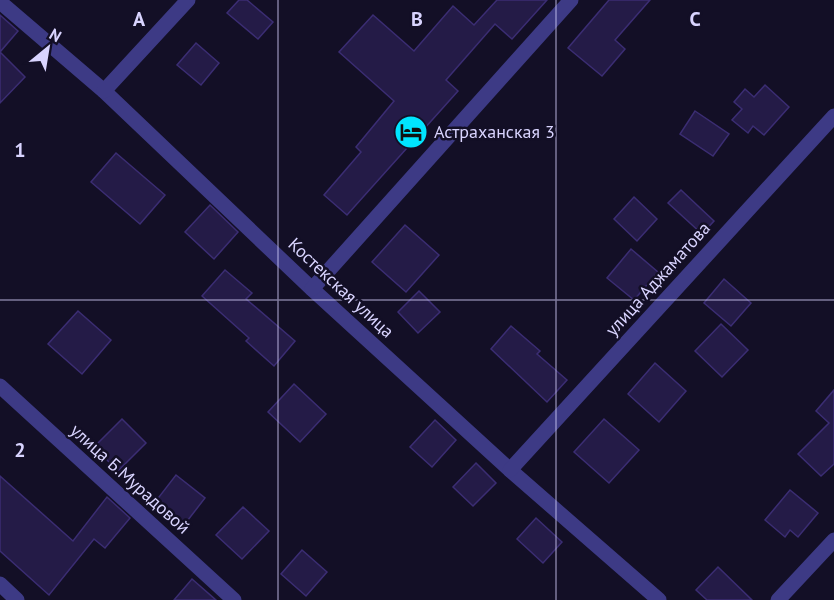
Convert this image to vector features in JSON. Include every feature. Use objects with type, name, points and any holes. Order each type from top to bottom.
[{"type":"street","points":[[104,91],[188,0]]},
{"type":"street","points":[[312,289],[571,0]]},
{"type":"street","name":"Костекская улица","points":[[0,2],[104,91],[312,289],[510,470],[659,600]]},
{"type":"street","name":"улица Аджаматова","points":[[510,470],[834,116]]},
{"type":"street","name":"улица Б.Мурадовой","points":[[0,386],[234,600]]},
{"type":"street","points":[[778,600],[834,540]]},
{"type":"street","points":[[0,584],[17,600]]},
{"type":"building","points":[[239,0],[247,0],[273,22],[258,39],[227,13]]},
{"type":"building","points":[[497,0],[547,0],[512,39],[495,24],[446,80],[458,91],[347,215],[324,195],[361,152],[356,147],[394,101],[339,52],[373,15],[414,51],[453,6],[474,25]]},
{"type":"building","points":[[609,0],[650,0],[615,40],[625,49],[602,76],[568,48]]},
{"type":"building","points":[[0,15],[18,31],[0,52]]},
{"type":"building","points":[[196,43],[219,63],[201,85],[177,65]]},
{"type":"building","points":[[0,52],[25,77],[0,103]]},
{"type":"building","points":[[765,85],[789,107],[764,135],[753,126],[748,133],[732,120],[742,109],[734,102],[745,89],[754,97]]},
{"type":"building","points":[[695,111],[729,134],[713,156],[680,134]]},
{"type":"building","points":[[116,153],[165,195],[140,224],[91,182]]},
{"type":"building","points":[[681,190],[714,221],[702,234],[668,203]]},
{"type":"building","points":[[634,197],[657,219],[637,241],[614,219]]},
{"type":"building","points":[[210,205],[238,232],[214,259],[185,232]]},
{"type":"building","points":[[405,225],[439,255],[406,292],[372,262]]},
{"type":"building","points":[[631,249],[658,272],[634,300],[607,278]]},
{"type":"building","points":[[225,270],[252,293],[246,299],[295,341],[274,366],[246,341],[249,338],[202,296]]},
{"type":"building","points":[[724,279],[751,303],[731,326],[704,303]]},
{"type":"building","points":[[419,291],[440,312],[418,333],[398,312]]},
{"type":"building","points":[[78,311],[111,340],[82,374],[48,344]]},
{"type":"building","points":[[721,324],[748,350],[722,377],[695,351]]},
{"type":"building","points":[[511,326],[540,351],[537,354],[567,380],[547,402],[491,349]]},
{"type":"building","points":[[655,363],[686,391],[659,422],[628,394]]},
{"type":"building","points":[[294,384],[326,414],[300,442],[268,412]]},
{"type":"building","points":[[834,390],[834,464],[821,476],[798,454],[829,423],[816,411]]},
{"type":"building","points":[[122,419],[146,443],[118,471],[94,447]]},
{"type":"building","points":[[604,419],[639,450],[609,483],[574,452]]},
{"type":"building","points":[[435,420],[456,440],[432,467],[410,447]]},
{"type":"building","points":[[476,463],[496,483],[473,506],[453,487]]},
{"type":"building","points":[[176,475],[205,498],[181,529],[152,506]]},
{"type":"building","points":[[0,476],[73,541],[107,497],[130,518],[105,548],[94,539],[49,595],[0,551]]},
{"type":"building","points":[[790,490],[818,513],[798,537],[790,530],[785,537],[765,520]]},
{"type":"building","points":[[243,507],[269,531],[242,559],[216,535]]},
{"type":"building","points":[[536,518],[562,542],[543,563],[517,539]]},
{"type":"building","points":[[302,550],[327,572],[306,596],[281,574]]},
{"type":"building","points":[[718,567],[752,600],[707,600],[696,590]]},
{"type":"building","points":[[192,579],[216,600],[174,600]]},
{"type":"place","name":"Астраханская 3","points":[[411,132]]}]
